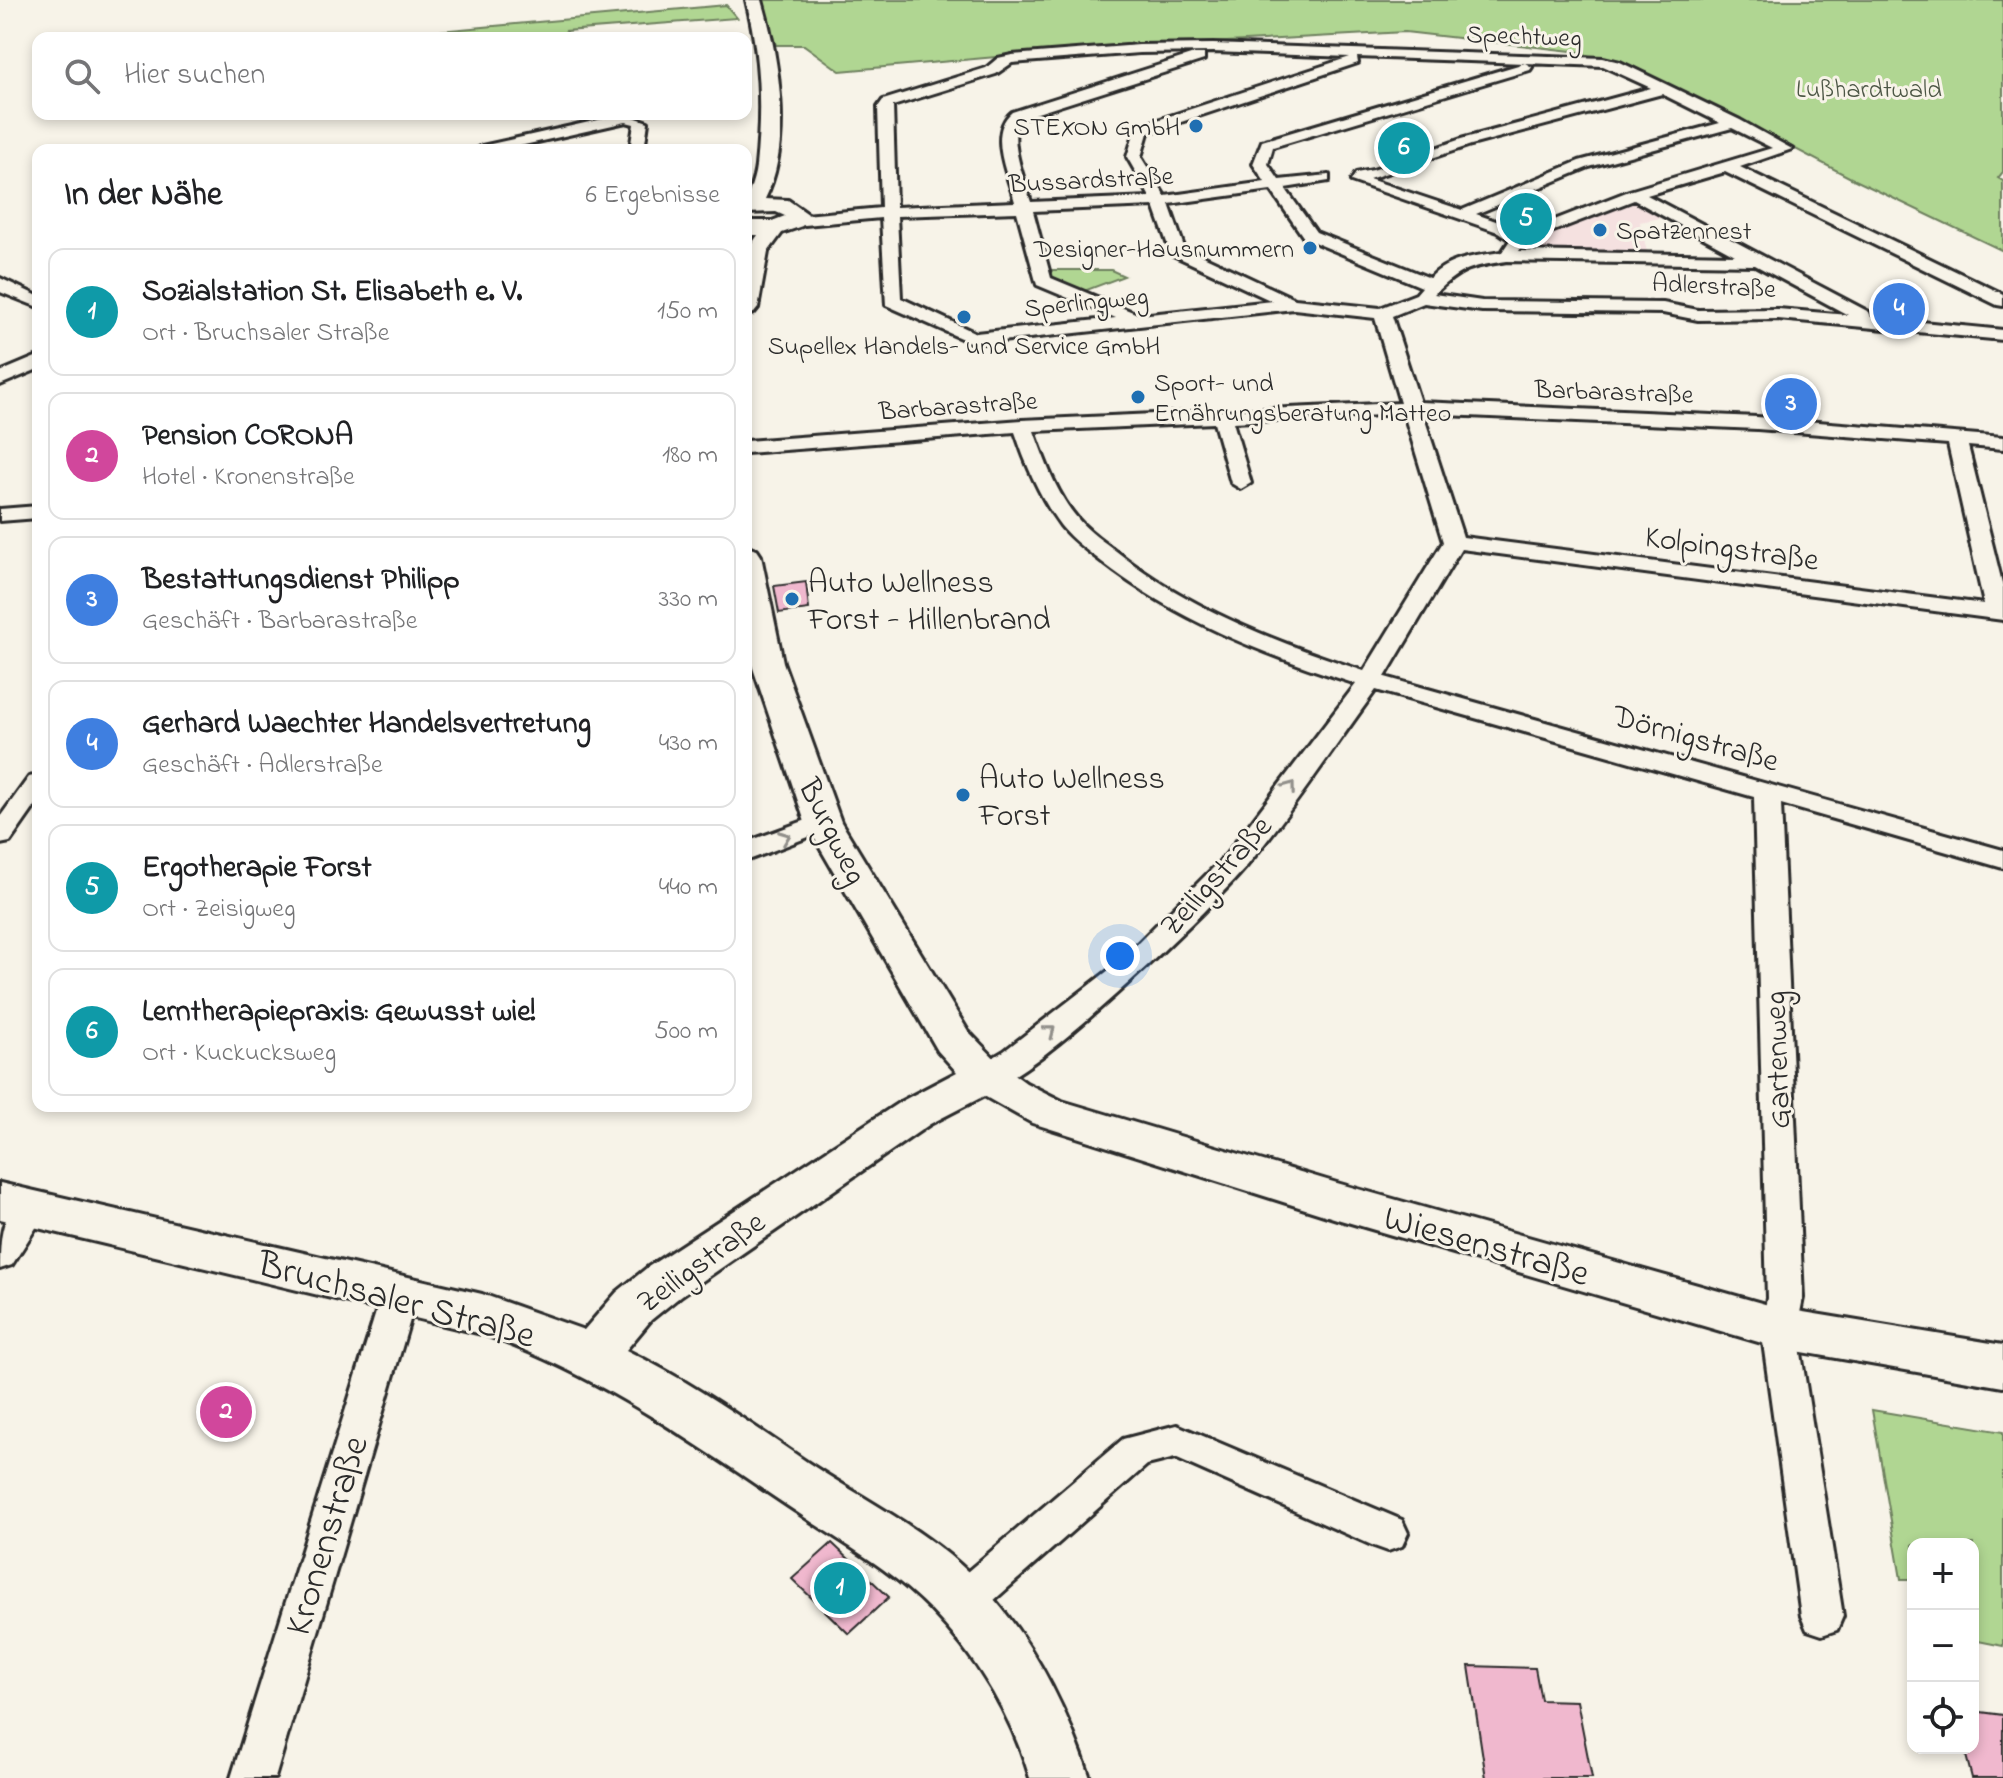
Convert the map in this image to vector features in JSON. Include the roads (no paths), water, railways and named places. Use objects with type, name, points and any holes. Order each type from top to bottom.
[{"type":"street","points":[[751,3],[766,44],[771,113],[765,179],[752,208]]},
{"type":"street","points":[[1141,322],[1043,281],[1006,136],[1010,121],[1017,115],[1209,54],[1213,48]]},
{"type":"street","name":"Spechtweg","points":[[890,212],[885,107],[888,103],[991,71],[1003,61],[1139,49],[1213,48],[1603,62],[1785,149],[1726,166]]},
{"type":"street","points":[[1294,304],[1177,250],[1160,201],[1134,157],[1141,130],[1335,67],[1356,59],[1359,54]]},
{"type":"street","points":[[1428,292],[1310,235],[1260,164],[1267,144],[1543,59]]},
{"type":"street","name":"Bussardstraße","points":[[785,216],[1160,201],[1376,174],[1466,142],[1664,89]]},
{"type":"street","points":[[509,144],[617,120]]},
{"type":"street","points":[[634,120],[641,122],[638,144]]},
{"type":"street","points":[[1465,216],[1472,209],[1584,164],[1735,123]]},
{"type":"street","points":[[1507,256],[1519,239],[1634,194],[1726,166],[2003,301]]},
{"type":"street","points":[[1344,177],[1504,229],[1519,239]]},
{"type":"street","points":[[765,179],[785,216]]},
{"type":"street","points":[[1634,194],[1871,321]]},
{"type":"street","name":"Sperlingweg","points":[[890,212],[892,301],[974,339],[1294,304],[1382,314]]},
{"type":"street","points":[[752,217],[785,216]]},
{"type":"street","points":[[752,277],[757,252],[785,216]]},
{"type":"street","points":[[752,243],[757,252]]},
{"type":"street","points":[[1454,542],[1382,314],[1428,292],[1443,274],[1467,262],[1507,256],[1762,260]]},
{"type":"street","points":[[0,283],[11,292],[32,300]]},
{"type":"street","name":"Adlerstraße","points":[[1428,292],[1482,306],[1663,308],[1698,315],[1778,314],[2003,335]]},
{"type":"street","points":[[0,379],[32,366]]},
{"type":"street","name":"Barbarastraße","points":[[752,447],[1022,426],[1413,408],[1757,423],[2003,443]]},
{"type":"street","points":[[1222,417],[1241,483]]},
{"type":"street","name":"Dörnigstraße","points":[[1022,426],[1039,472],[1075,530],[1150,588],[1247,639],[1371,680],[2003,859]]},
{"type":"street","points":[[1956,438],[2000,613]]},
{"type":"street","points":[[0,515],[32,512]]},
{"type":"street","name":"Kolpingstraße","points":[[1454,542],[2000,613]]},
{"type":"street","name":"Zeiligstraße","points":[[592,1356],[634,1306],[665,1281],[915,1113],[1015,1059],[1128,970],[1235,862],[1371,680],[1454,542]]},
{"type":"street","name":"Burgweg","points":[[752,596],[767,662],[823,822],[953,1041],[986,1076]]},
{"type":"street","points":[[0,836],[32,791]]},
{"type":"street","name":"Gartenweg","points":[[1767,792],[1785,1298],[1779,1328],[1822,1616]]},
{"type":"street","points":[[752,850],[823,822]]},
{"type":"street","name":"Wiesenstraße","points":[[986,1076],[1011,1094],[1047,1112],[1337,1201],[1779,1328],[2003,1366]]},
{"type":"street","points":[[0,1255],[15,1205]]},
{"type":"street","name":"Bruchsaler Straße","points":[[15,1205],[400,1293],[495,1318],[592,1356],[669,1400],[909,1557],[961,1603],[1012,1668],[1053,1753],[1060,1778]]},
{"type":"street","name":"Kronenstraße","points":[[253,1778],[400,1293]]},
{"type":"street","points":[[961,1603],[1136,1451],[1177,1441],[1388,1533]]},
{"type":"place","name":"STEXON GmbH","points":[[1196,126]]},
{"type":"place","name":"Lerntherapiepraxis: Gewusst wie!","points":[[1404,148]]},
{"type":"place","name":"Ergotherapie Forst","points":[[1526,219]]},
{"type":"place","name":"Spatzennest","points":[[1600,230]]},
{"type":"place","name":"Designer-Hausnummern","points":[[1310,248]]},
{"type":"place","name":"Gerhard Waechter Handelsvertretung","points":[[1899,309]]},
{"type":"place","name":"Supellex Handels- und Service GmbH","points":[[964,317]]},
{"type":"place","name":"Sport- und Ernährungsberatung Matteo","points":[[1138,397]]},
{"type":"place","name":"Bestattungsdienst Philipp","points":[[1791,404]]},
{"type":"place","name":"Auto Wellness Forst - Hillenbrand","points":[[792,599]]},
{"type":"place","name":"Auto Wellness Forst","points":[[963,795]]},
{"type":"place","name":"Pension CORONA","points":[[226,1412]]},
{"type":"place","name":"Sozialstation St. Elisabeth e. V.","points":[[840,1588]]},
{"type":"park label","name":"Lußhardtwald","points":[[1869,88]]}]
